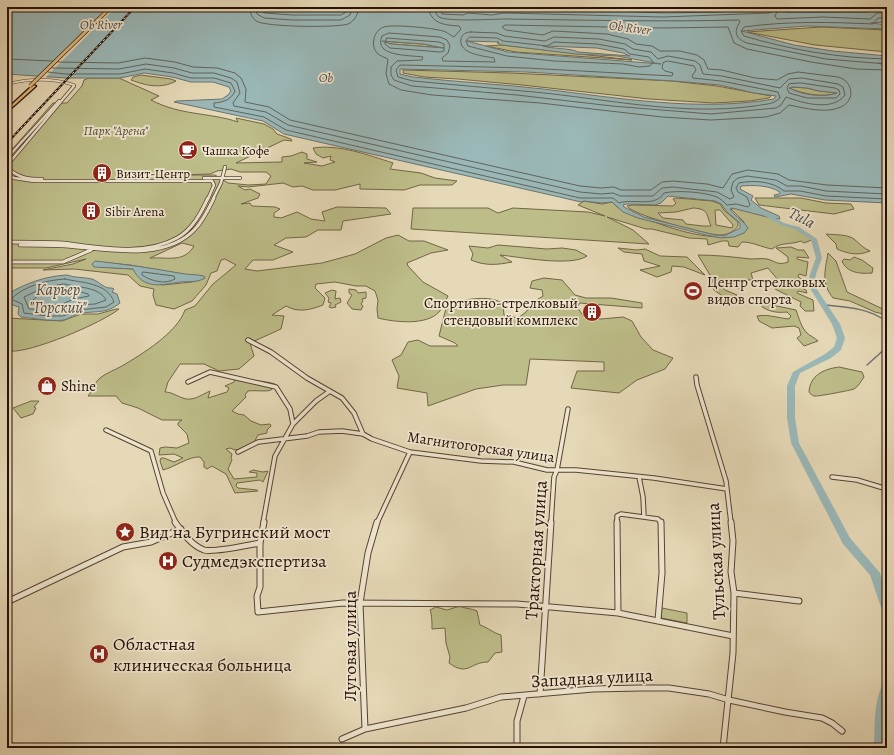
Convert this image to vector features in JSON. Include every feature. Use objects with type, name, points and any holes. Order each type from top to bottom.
[{"type":"main road","points":[[7,111],[111,7]]},
{"type":"main road","points":[[7,108],[114,7]]},
{"type":"street","points":[[7,84],[19,82],[58,83],[68,84],[71,88],[7,158]]},
{"type":"street","points":[[7,84],[19,82],[58,82],[69,83],[74,87],[12,158],[8,167],[11,172],[19,176],[38,179],[82,180],[230,179]]},
{"type":"street","points":[[7,243],[115,250],[164,243],[184,233],[198,218],[225,167]]},
{"type":"street","points":[[7,175],[34,182],[82,180]]},
{"type":"street","points":[[210,179],[212,181],[240,179]]},
{"type":"street","points":[[210,179],[219,180]]},
{"type":"street","points":[[83,247],[115,250],[145,250],[166,246],[188,236],[194,231],[203,218],[214,196],[219,180]]},
{"type":"street","points":[[209,196],[214,196]]},
{"type":"street","points":[[198,218],[203,218]]},
{"type":"street","points":[[82,254],[84,250],[83,247]]},
{"type":"street","points":[[7,262],[63,262],[97,249]]},
{"type":"street","points":[[248,340],[261,345],[276,357],[347,402],[353,410],[363,434]]},
{"type":"street","points":[[188,382],[196,377],[210,372],[276,387],[290,406],[294,416],[293,424]]},
{"type":"street","name":"Тульская улица","points":[[696,377],[697,385],[726,481],[733,540],[732,572],[734,593],[734,636],[729,700],[723,748]]},
{"type":"street","points":[[330,391],[293,424],[275,456],[260,543],[260,587],[257,596],[258,612],[343,603],[547,606],[618,613],[734,636]]},
{"type":"street","name":"Тракторная улица","points":[[540,694],[547,606],[554,477],[557,470],[568,409]]},
{"type":"street","points":[[106,430],[144,446],[151,451],[166,504],[181,529],[195,544],[206,550],[260,543]]},
{"type":"street","name":"Магнитогорская улица","points":[[238,452],[258,442],[330,431],[363,434],[372,439],[410,452],[481,461],[514,462],[547,470],[576,470],[727,489]]},
{"type":"street","name":"Луговая улица","points":[[365,729],[360,603],[368,553],[378,518],[410,452]]},
{"type":"street","points":[[639,477],[644,497],[644,517]]},
{"type":"street","points":[[832,477],[857,480],[887,489]]},
{"type":"street","points":[[618,613],[617,516],[621,514],[658,519],[662,525],[662,573],[658,620]]},
{"type":"street","points":[[7,602],[123,547],[151,542],[181,529]]},
{"type":"street","points":[[734,593],[799,601]]},
{"type":"street","name":"Западная улица","points":[[342,739],[365,729],[466,708],[500,697],[593,689],[669,688],[691,690],[729,700],[822,718],[832,723],[842,731]]},
{"type":"street","points":[[517,748],[516,729],[518,707],[524,696]]},
{"type":"green space","points":[[821,27],[887,30],[887,52],[815,45],[747,32]]},
{"type":"green space","points":[[379,41],[423,44],[445,48],[391,44]]},
{"type":"green space","points":[[502,45],[632,60],[516,52],[486,46]]},
{"type":"green space","points":[[403,70],[511,73],[672,81],[717,86],[771,96],[769,98],[749,101],[714,103],[649,99],[522,85],[424,77],[403,73]]},
{"type":"green space","points":[[141,75],[176,81],[170,84],[154,86],[131,80],[133,77]]},
{"type":"green space","name":"Парк \"Арена\"","points":[[89,78],[119,78],[159,96],[151,100],[162,105],[173,109],[238,122],[236,118],[264,124],[273,129],[277,134],[291,139],[292,141],[284,140],[236,163],[282,162],[282,157],[291,156],[302,152],[307,154],[307,159],[317,162],[304,163],[322,166],[335,162],[330,160],[331,156],[323,158],[316,154],[313,148],[323,147],[353,151],[393,163],[390,169],[421,173],[435,178],[457,181],[452,185],[420,185],[404,190],[360,189],[360,184],[335,190],[313,190],[302,186],[293,187],[283,183],[248,187],[238,186],[245,190],[250,189],[260,194],[258,198],[241,204],[250,203],[252,206],[275,207],[280,209],[274,213],[274,217],[281,218],[297,212],[311,219],[325,221],[322,212],[337,207],[386,208],[391,214],[343,221],[341,230],[318,230],[306,237],[286,238],[274,245],[293,252],[273,260],[253,260],[245,269],[257,271],[322,263],[355,254],[386,238],[398,235],[409,241],[424,241],[448,250],[431,253],[407,263],[423,282],[448,296],[439,312],[426,319],[401,322],[378,318],[378,300],[375,291],[366,286],[356,286],[335,282],[316,284],[315,288],[325,298],[323,305],[304,310],[295,310],[286,306],[272,315],[284,316],[281,329],[250,343],[254,356],[239,369],[219,371],[204,364],[180,364],[168,382],[165,392],[186,399],[196,398],[210,391],[208,398],[227,392],[229,388],[225,386],[234,382],[235,379],[275,384],[269,391],[248,391],[245,395],[246,397],[232,411],[244,415],[251,421],[261,425],[270,424],[271,426],[267,430],[267,433],[258,435],[253,444],[242,449],[226,449],[232,454],[232,460],[228,469],[234,479],[257,477],[257,473],[249,472],[253,470],[263,472],[268,471],[263,482],[260,480],[237,483],[236,486],[238,488],[258,491],[235,493],[226,474],[212,466],[207,469],[204,467],[204,462],[200,457],[191,458],[163,470],[160,461],[161,458],[174,462],[183,458],[174,454],[159,455],[160,448],[177,448],[189,443],[187,434],[178,425],[178,423],[182,420],[162,420],[138,408],[122,403],[116,396],[88,396],[100,378],[122,366],[167,335],[181,319],[185,310],[195,306],[213,284],[236,265],[225,259],[221,260],[217,271],[211,273],[206,285],[192,301],[174,309],[156,305],[153,295],[154,289],[140,286],[128,275],[74,269],[43,270],[73,264],[86,259],[46,268],[7,268],[7,155],[53,103],[67,103],[82,86],[84,80]],"holes":[[[231,169],[240,172],[266,172],[271,176],[266,184],[248,185],[228,183],[215,175],[180,175],[210,174],[217,171]],[[182,243],[194,246],[185,255],[180,257],[150,258]],[[95,262],[130,265],[205,278],[192,282],[162,285],[133,269],[100,267]]]},
{"type":"green space","points":[[793,87],[838,93],[813,95],[789,88]]},
{"type":"green space","points":[[677,198],[712,201],[720,204],[724,210],[738,222],[738,226],[727,234],[712,234],[655,219],[632,210],[627,206],[673,206],[676,203],[673,199]],"holes":[[[693,208],[701,209],[706,212],[711,226],[686,224],[683,220],[663,218],[658,213],[676,212]],[[715,210],[720,210],[733,225],[732,228],[716,225]]]},
{"type":"green space","points":[[755,198],[801,198],[826,203],[851,204],[854,209],[834,214],[759,205]]},
{"type":"green space","points":[[584,201],[602,204],[612,202],[617,207],[667,226],[693,234],[723,237],[744,233],[744,222],[730,208],[736,208],[776,219],[782,224],[797,228],[814,239],[804,243],[801,241],[782,244],[772,249],[746,242],[742,242],[738,247],[729,246],[728,241],[708,245],[707,239],[689,238],[652,229],[646,229],[607,217],[633,230],[649,244],[411,229],[413,208],[488,208],[498,213],[513,208],[588,212],[605,216],[578,205]]},
{"type":"green space","points":[[826,234],[851,237],[870,251],[857,254],[841,251],[837,249],[836,244]]},
{"type":"green space","points":[[498,245],[547,249],[562,248],[576,250],[587,256],[569,261],[558,261],[500,255],[512,262],[496,264],[486,264],[471,260],[473,254],[469,246],[488,248]]},
{"type":"green space","points":[[791,247],[798,250],[804,250],[809,258],[797,257],[797,259],[808,262],[806,276],[799,274],[798,277],[807,282],[805,285],[798,284],[799,287],[806,290],[807,293],[798,291],[797,293],[813,300],[814,311],[805,311],[800,306],[801,302],[775,289],[778,280],[768,268],[751,273],[753,280],[745,280],[739,289],[724,281],[721,285],[725,290],[737,295],[727,299],[714,290],[711,284],[713,280],[698,255],[765,259],[781,264],[788,262],[788,257],[776,248]]},
{"type":"green space","points":[[618,248],[637,250],[645,249],[660,256],[687,257],[705,275],[684,267],[672,266],[671,272],[657,277],[640,270],[660,266],[644,261],[642,254],[624,252]]},
{"type":"green space","points":[[828,253],[836,261],[847,292],[887,311],[887,315],[875,312],[850,301],[833,298],[825,282]]},
{"type":"green space","points":[[854,257],[862,260],[873,268],[872,273],[854,272],[847,268],[842,261],[844,259],[850,260]]},
{"type":"green space","points":[[544,278],[562,280],[575,295],[586,298],[611,298],[642,303],[642,308],[580,303],[577,307],[584,317],[601,319],[623,317],[632,321],[641,337],[653,350],[673,358],[665,369],[637,380],[619,393],[571,388],[577,371],[604,371],[604,362],[530,359],[526,385],[503,385],[476,389],[428,406],[427,393],[397,388],[399,376],[392,360],[401,355],[408,342],[418,340],[430,346],[458,346],[455,343],[439,336],[446,308],[451,302],[478,298],[492,299],[503,304],[504,315],[518,318],[526,312],[532,303],[543,296],[542,290],[530,288],[532,281]]},
{"type":"green space","points":[[349,289],[356,290],[358,293],[366,292],[366,298],[362,299],[363,301],[361,304],[363,306],[361,310],[352,309],[347,303],[352,295],[349,293]]},
{"type":"green space","points":[[332,290],[336,291],[335,299],[340,298],[341,302],[335,305],[336,307],[332,308],[329,307],[331,303],[328,302],[329,298],[325,293]]},
{"type":"green space","points":[[762,303],[796,310],[805,331],[818,341],[804,346],[797,338],[801,335],[799,328],[794,326],[772,328],[759,321],[757,316],[789,319],[791,316],[787,312],[774,312],[765,309],[762,307]]},
{"type":"green space","points":[[119,309],[97,322],[48,343],[19,351],[8,350],[8,318],[62,321],[81,314],[98,314]]},
{"type":"green space","points":[[839,367],[862,372],[864,377],[859,385],[854,389],[816,396],[809,392],[812,381],[815,377],[823,371]]},
{"type":"green space","points":[[31,401],[39,401],[34,407],[36,408],[33,414],[21,418],[13,408]]},
{"type":"green space","points":[[460,606],[477,611],[480,625],[501,635],[502,652],[495,653],[488,662],[477,664],[465,669],[455,667],[449,663],[450,657],[446,643],[445,628],[432,629],[432,616],[430,610],[436,607],[447,610]]},
{"type":"green space","points":[[662,608],[687,613],[687,623],[661,618]]},
{"type":"water","name":"Ob","points":[[7,7],[217,7],[291,11],[345,11],[341,10],[365,7],[443,8],[444,10],[463,11],[470,9],[500,11],[506,9],[537,11],[591,10],[663,13],[716,12],[777,8],[887,7],[887,22],[871,23],[887,25],[887,29],[807,26],[742,31],[794,45],[833,51],[887,56],[887,64],[878,63],[887,66],[887,203],[825,200],[791,194],[775,197],[774,195],[779,194],[780,192],[771,188],[741,186],[740,189],[753,196],[751,200],[761,208],[779,216],[780,219],[732,208],[730,209],[748,228],[744,233],[734,237],[721,238],[638,218],[623,212],[612,202],[581,202],[284,134],[263,121],[174,102],[222,99],[231,91],[229,87],[213,82],[191,82],[172,77],[144,73],[120,78],[65,78],[7,74]],"holes":[[[382,41],[423,44],[444,48],[391,44]],[[467,41],[499,42],[497,43],[502,45],[576,54],[617,56],[661,64],[508,52]],[[543,46],[597,48],[623,53],[630,56],[578,52]],[[400,69],[526,72],[720,85],[754,93],[776,96],[774,99],[745,103],[688,104],[629,100],[527,87],[413,77],[400,74]],[[789,88],[807,88],[837,93],[832,95],[820,95],[806,94]],[[668,196],[715,201],[721,204],[728,213],[740,223],[740,228],[724,236],[715,235],[644,217],[624,207],[623,205],[655,205],[661,203]]]},
{"type":"water","points":[[95,261],[137,266],[182,274],[201,275],[205,278],[196,281],[160,285],[148,283],[142,280],[137,276],[133,269],[94,267],[92,264]]},
{"type":"water","name":"Карьер \"Горский\"","points":[[67,275],[92,279],[104,286],[114,289],[112,292],[117,294],[120,303],[105,311],[78,314],[58,321],[21,317],[18,314],[19,307],[7,303],[7,296],[9,293],[23,286],[44,278]]},
{"type":"pier","points":[[108,7],[116,7],[45,78],[37,77]]},
{"type":"waterway","name":"Tula","points":[[767,215],[782,224],[797,228],[814,239],[819,258],[813,274],[811,285],[836,324],[841,338],[838,348],[828,356],[797,372],[791,386],[791,418],[795,443],[846,541],[875,573],[887,610]]},
{"type":"waterway","points":[[825,305],[865,311],[880,317],[887,322]]},
{"type":"waterway","points":[[867,365],[887,347]]},
{"type":"waterway","name":"Tula","points":[[880,748],[881,709],[887,687]]},
{"type":"railway","points":[[7,143],[135,7]]},
{"type":"place","name":"Чашка Кофе","points":[[188,150]]},
{"type":"place","name":"Визит-Центр","points":[[102,173]]},
{"type":"place","name":"Sibir Arena","points":[[91,211]]},
{"type":"place","name":"Центр стрелковых видов спорта","points":[[693,291]]},
{"type":"place","name":"Спортивно-стрелковый стендовый комплекс","points":[[592,312]]},
{"type":"place","name":"Shine","points":[[47,386]]},
{"type":"place","name":"Вид на Бугринский мост","points":[[125,532]]},
{"type":"place","name":"Судмедэкспертиза","points":[[168,561]]},
{"type":"place","name":"Областная клиническая больница","points":[[99,654]]},
{"type":"water label","name":"Ob River","points":[[101,24]]},
{"type":"water label","name":"Ob River","points":[[630,27]]}]
